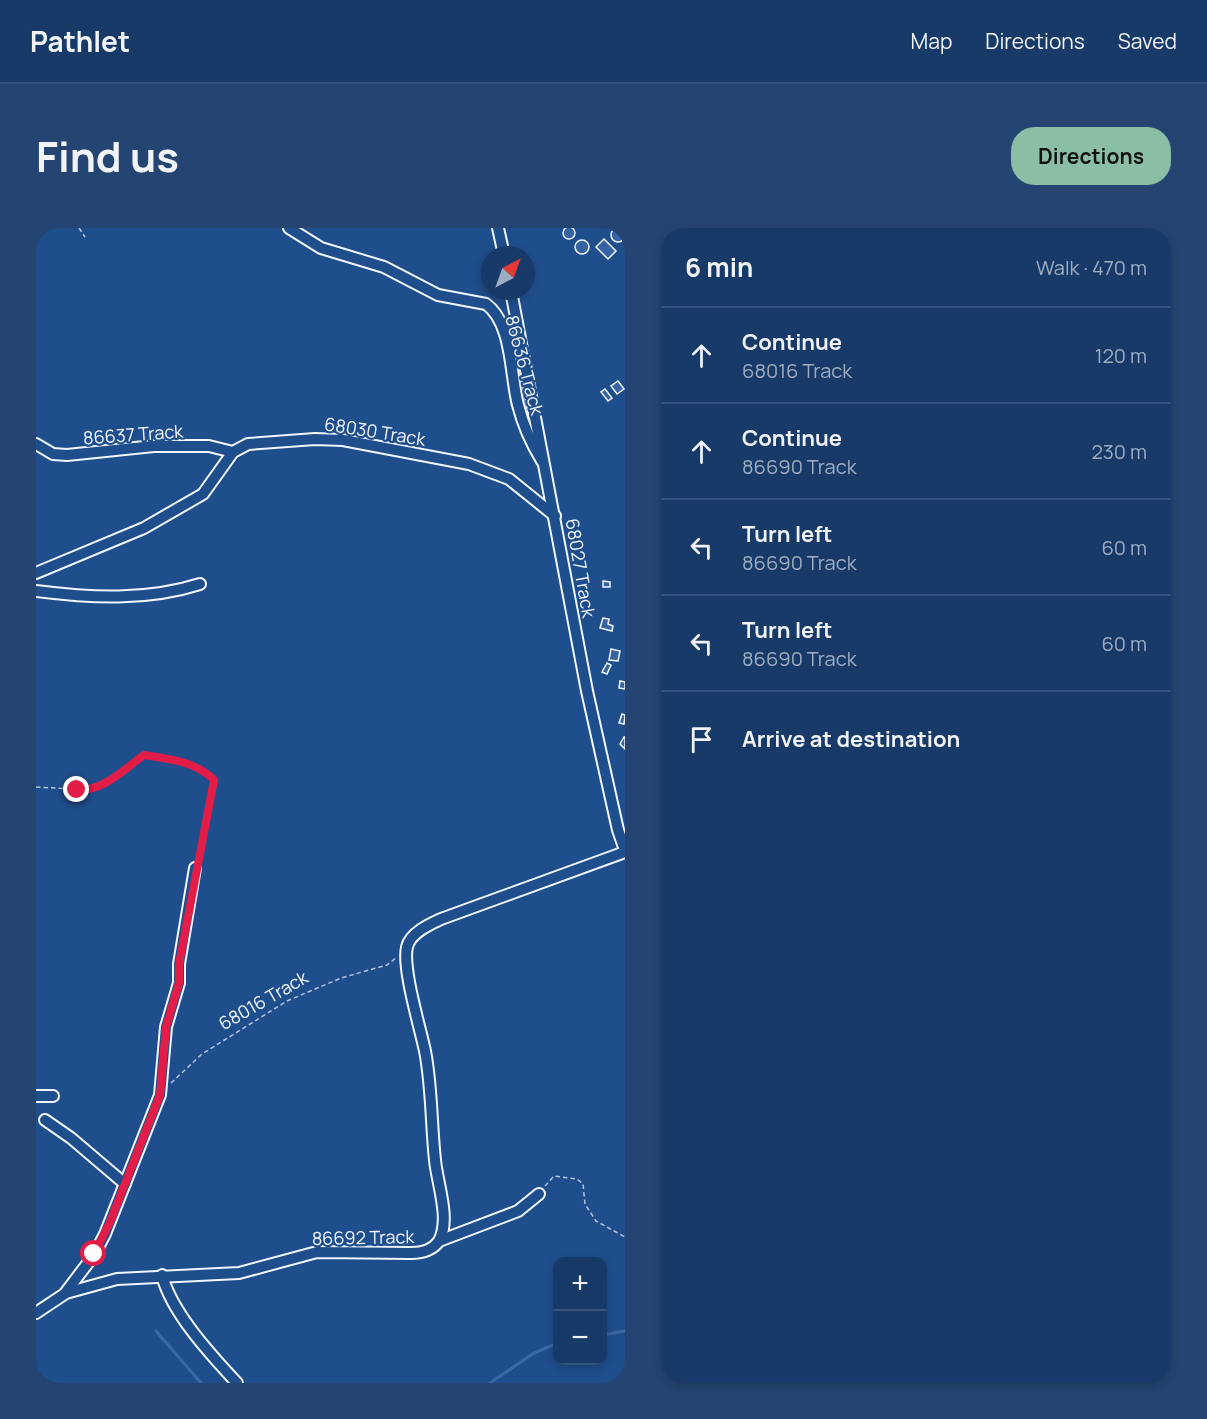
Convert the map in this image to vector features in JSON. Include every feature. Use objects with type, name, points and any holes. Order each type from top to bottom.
[{"type":"street","name":"86636 Track","points":[[289,228],[321,248],[384,267],[438,295],[486,304],[491,308],[500,324],[506,343],[525,429],[545,466]]},
{"type":"street","points":[[498,228],[502,246]]},
{"type":"street","name":"68027 Track","points":[[513,300],[587,691],[618,830],[625,851]]},
{"type":"street","name":"68030 Track","points":[[233,452],[248,444],[315,438],[343,440],[452,460],[509,479],[555,516]]},
{"type":"street","name":"86637 Track","points":[[36,444],[53,454],[67,455],[154,446],[209,446],[233,452]]},
{"type":"street","points":[[36,573],[144,528],[203,494],[233,452]]},
{"type":"street","points":[[36,591],[74,596],[155,596],[200,584]]},
{"type":"street","points":[[406,949],[412,938],[429,924],[625,851]]},
{"type":"street","points":[[36,1313],[66,1293],[100,1244],[160,1095],[166,1027],[179,983],[179,964],[195,868]]},
{"type":"street","name":"86692 Track","points":[[66,1293],[109,1281],[162,1275],[239,1273],[317,1252],[422,1252],[439,1241],[443,1213],[435,1159],[432,1101],[406,949]]},
{"type":"street","points":[[36,1096],[53,1096]]},
{"type":"street","points":[[45,1120],[71,1138],[125,1184]]},
{"type":"street","points":[[439,1241],[518,1211],[539,1194]]},
{"type":"street","points":[[162,1275],[167,1293],[179,1313],[237,1383]]},
{"type":"path","points":[[79,228],[85,237]]},
{"type":"path","points":[[36,787],[93,790],[144,755],[170,757],[193,766],[214,780],[195,868]]},
{"type":"path","name":"68016 Track","points":[[160,1095],[202,1054],[287,1001],[341,978],[387,965],[406,949]]},
{"type":"path","points":[[539,1194],[554,1176],[576,1179],[583,1184],[585,1204],[597,1221],[625,1237]]},
{"type":"building","points":[[571,227],[575,233],[571,239],[567,239],[563,231]]},
{"type":"building","points":[[618,228],[623,230],[625,235],[623,240],[618,242],[613,240],[611,235],[613,230]]},
{"type":"building","points":[[604,239],[616,251],[608,259],[596,247]]},
{"type":"building","points":[[579,240],[585,240],[589,247],[585,254],[579,254],[575,250],[575,244]]},
{"type":"building","points":[[618,381],[624,389],[617,394],[611,386]]},
{"type":"building","points":[[605,389],[612,398],[608,401],[601,392]]},
{"type":"building","points":[[603,581],[610,582],[610,587],[603,587]]},
{"type":"building","points":[[603,618],[609,619],[608,624],[613,626],[612,631],[600,628]]},
{"type":"building","points":[[611,649],[620,651],[618,661],[609,660]]},
{"type":"building","points":[[607,663],[611,665],[607,674],[602,672]]},
{"type":"building","points":[[620,681],[625,682],[625,689],[619,688]]},
{"type":"building","points":[[622,714],[625,715],[624,724],[619,723]]},
{"type":"building","points":[[625,737],[625,749],[620,744]]},
{"type":"waterway","points":[[156,1331],[201,1383]]},
{"type":"waterway","points":[[607,1334],[625,1331]]},
{"type":"waterway","points":[[490,1383],[534,1353],[553,1345]]},
{"type":"route","points":[[77,790],[93,790],[103,785],[144,755],[170,757],[206,772],[214,780],[195,868],[179,964],[179,983],[166,1027],[160,1095],[147,1133],[110,1222],[94,1254]]}]
